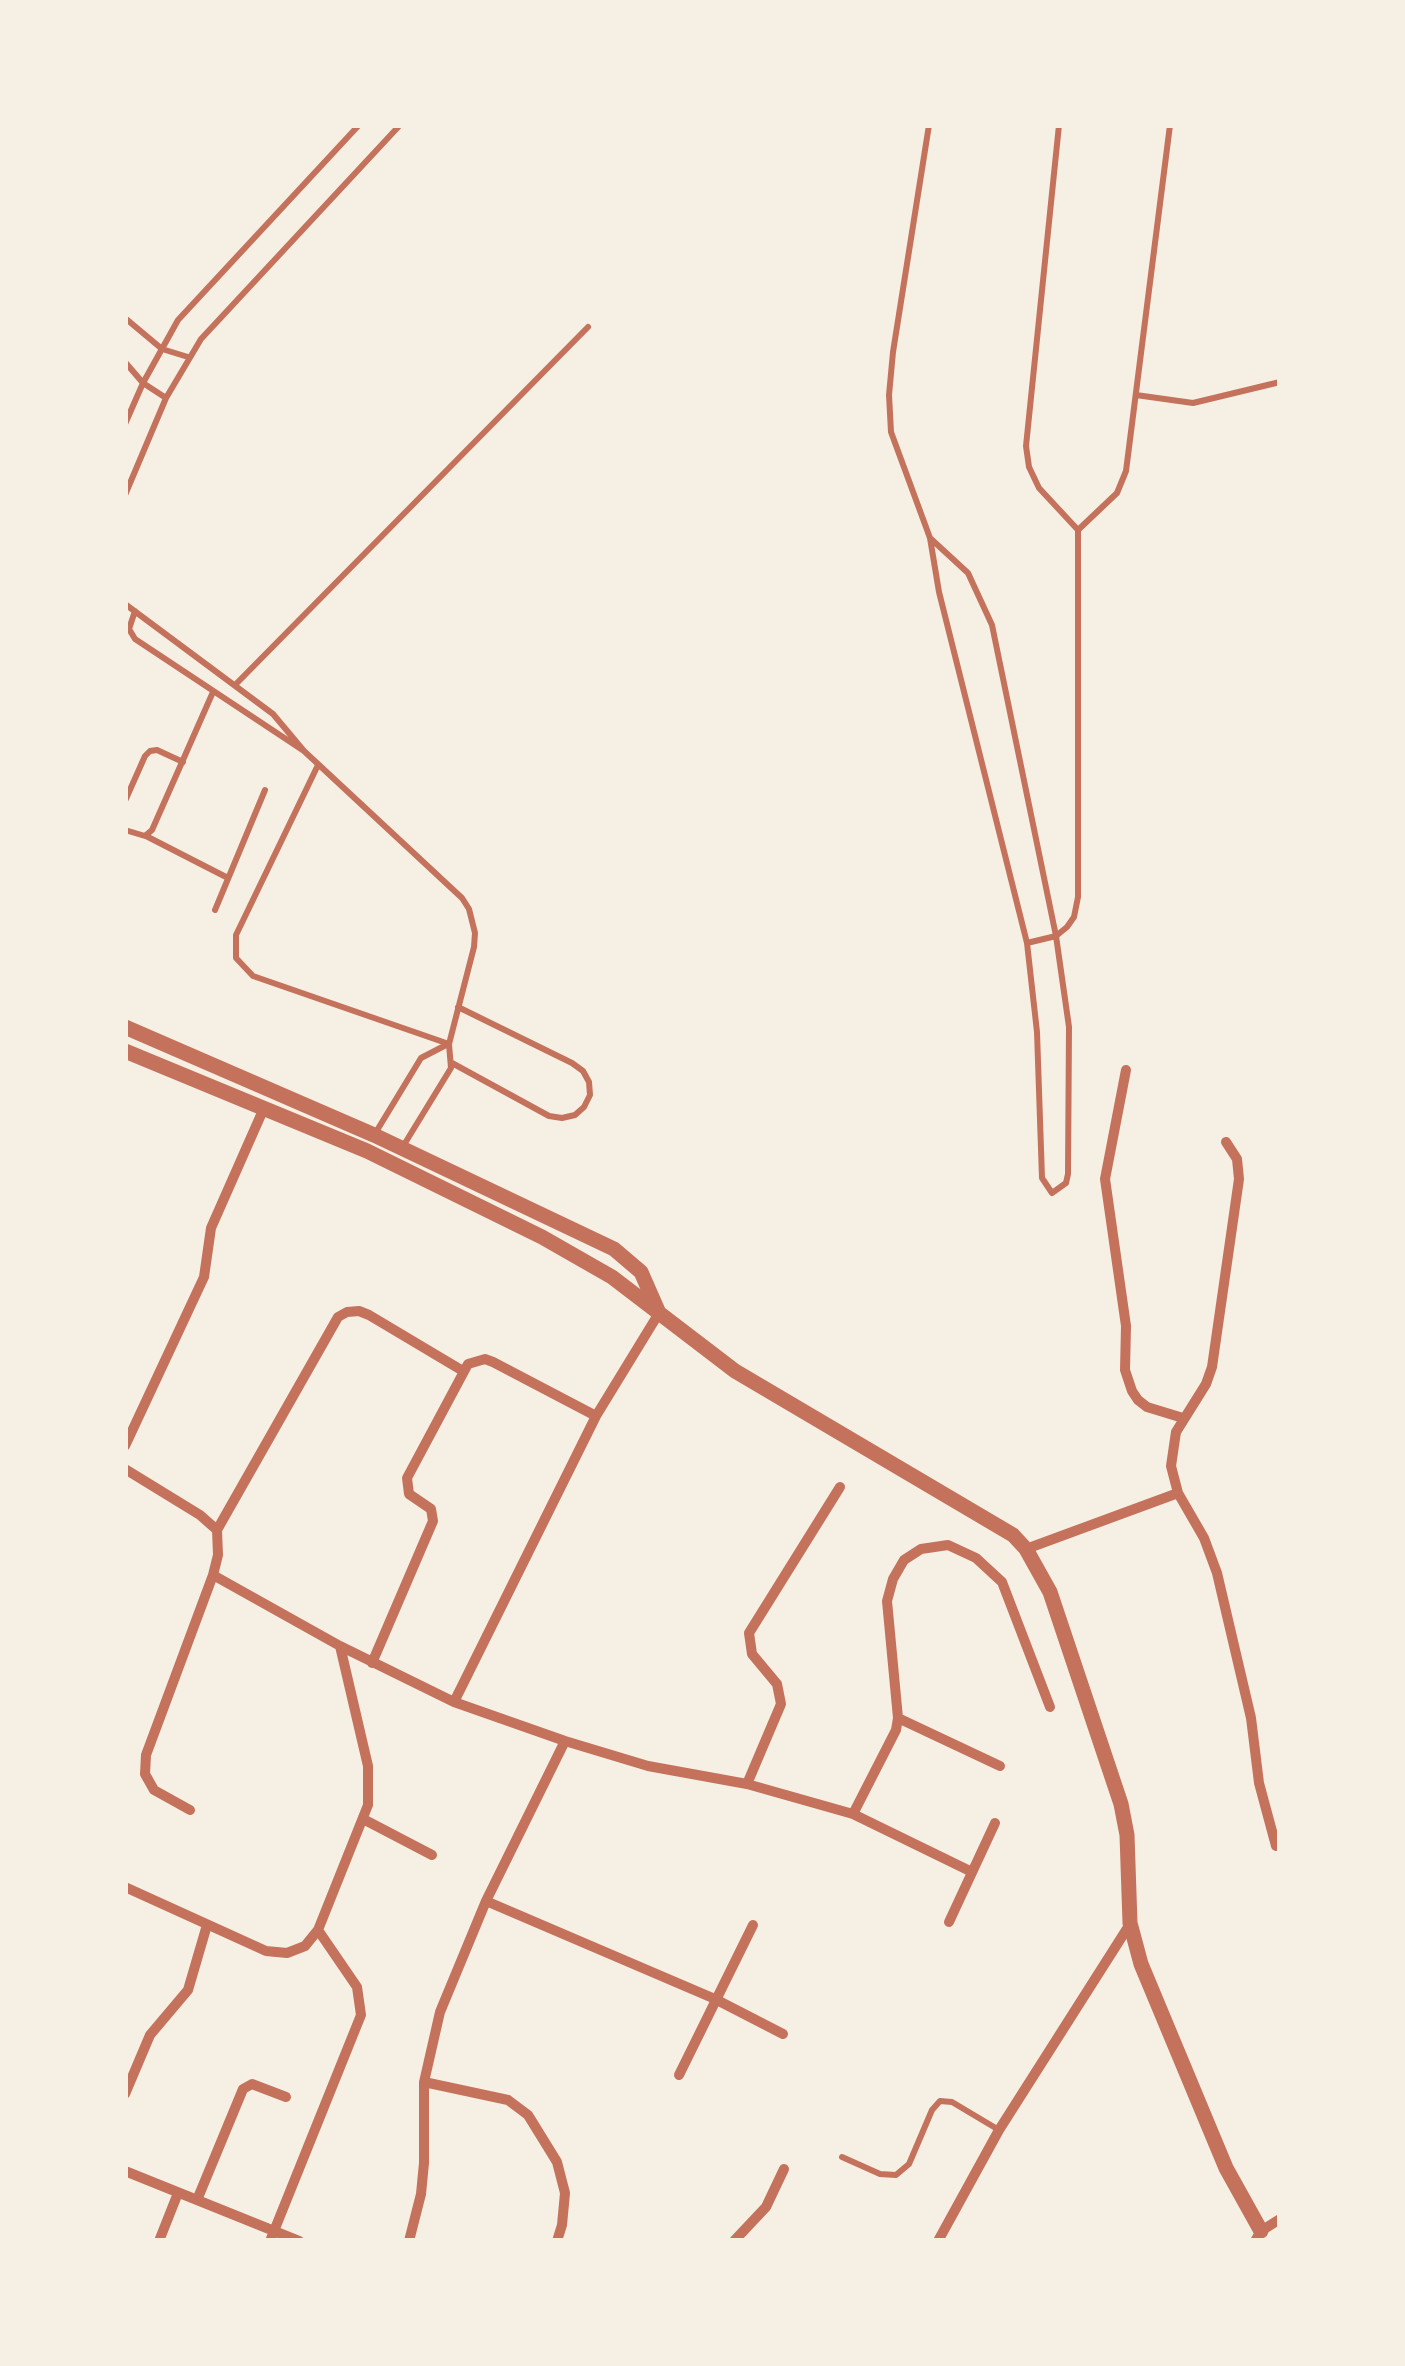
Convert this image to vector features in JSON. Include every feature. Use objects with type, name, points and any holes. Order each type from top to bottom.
[{"type":"street","points":[[125,1028],[374,1134],[614,1249],[640,1272],[653,1294],[659,1313],[596,1416],[454,1702]]},
{"type":"street","points":[[125,1051],[366,1151],[556,1244],[612,1277],[735,1370],[995,1523],[1026,1549],[1050,1592],[1121,1804],[1128,1854],[1130,1923],[1141,1964],[1258,2236],[1280,2219]]},
{"type":"street","points":[[1126,1070],[1105,1179],[1126,1326],[1125,1370],[1138,1400],[1147,1407],[1184,1418]]},
{"type":"street","points":[[125,1446],[204,1276],[210,1228],[264,1108]]},
{"type":"street","points":[[366,1151],[374,1134]]},
{"type":"street","points":[[1226,1142],[1238,1159],[1239,1169],[1215,1350],[1206,1384],[1172,1446],[1170,1466],[1178,1493],[1204,1538],[1217,1573],[1251,1718],[1259,1783],[1276,1846]]},
{"type":"street","points":[[190,1810],[154,1790],[146,1774],[146,1755],[213,1575],[218,1555],[217,1530],[338,1318],[347,1312],[369,1315],[463,1371]]},
{"type":"street","points":[[372,1663],[433,1521],[430,1509],[408,1494],[405,1483],[468,1364],[484,1359],[596,1416]]},
{"type":"street","points":[[125,1469],[200,1515],[217,1530]]},
{"type":"street","points":[[746,1784],[781,1704],[777,1684],[752,1654],[749,1633],[840,1487]]},
{"type":"street","points":[[1026,1549],[1178,1493]]},
{"type":"street","points":[[853,1814],[892,1741],[898,1718],[887,1601],[904,1560],[921,1549],[948,1545],[976,1558],[1002,1582],[1050,1707]]},
{"type":"street","points":[[213,1575],[372,1663],[454,1702],[564,1741],[853,1814],[972,1872]]},
{"type":"street","points":[[125,1887],[266,1951],[287,1953],[305,1946],[318,1930],[365,1820],[370,1785],[340,1646]]},
{"type":"street","points":[[898,1718],[1000,1766]]},
{"type":"street","points":[[409,2241],[424,2163],[424,2082],[440,2012],[486,1902],[564,1741]]},
{"type":"street","points":[[365,1820],[432,1855]]},
{"type":"street","points":[[949,1922],[994,1824]]},
{"type":"street","points":[[486,1902],[715,1998],[783,2034]]},
{"type":"street","points":[[938,2241],[999,2130],[1130,1923]]},
{"type":"street","points":[[679,2075],[753,1924]]},
{"type":"street","points":[[125,2094],[150,2035],[188,1990],[207,1925]]},
{"type":"street","points":[[272,2236],[362,2015],[357,1987],[318,1930]]},
{"type":"street","points":[[424,2082],[508,2100],[528,2114],[557,2162],[561,2178],[562,2225],[557,2241]]},
{"type":"street","points":[[197,2200],[242,2089],[252,2084],[286,2097]]},
{"type":"street","points":[[734,2241],[766,2207],[784,2169]]},
{"type":"street","points":[[125,2172],[197,2200],[272,2236],[299,2241]]},
{"type":"street","points":[[159,2241],[178,2193]]},
{"type":"lane","points":[[125,424],[143,382],[178,320],[358,125]]},
{"type":"lane","points":[[125,495],[188,357],[400,125]]},
{"type":"lane","points":[[929,125],[889,396],[891,432],[930,538],[939,592],[1027,944],[1038,1032],[1042,1178],[1052,1193],[1066,1183],[1068,1174],[1069,1026],[1056,936],[992,625],[968,574],[930,538]]},
{"type":"lane","points":[[1027,944],[1056,936],[1074,917],[1078,897],[1078,530],[1039,488],[1029,467],[1026,446],[1059,125]]},
{"type":"lane","points":[[1078,530],[1117,493],[1126,471],[1170,125]]},
{"type":"lane","points":[[125,318],[162,349],[188,357]]},
{"type":"lane","points":[[236,684],[588,327]]},
{"type":"lane","points":[[125,362],[143,382],[166,398]]},
{"type":"lane","points":[[1136,395],[1193,403],[1280,382]]},
{"type":"lane","points":[[125,604],[282,722],[304,751],[462,898],[469,909],[475,932],[474,948],[450,1044],[452,1063],[402,1149]]},
{"type":"lane","points":[[136,611],[129,628],[135,639],[304,751]]},
{"type":"lane","points":[[144,836],[152,830],[213,692]]},
{"type":"lane","points":[[125,801],[150,751],[182,762]]},
{"type":"lane","points":[[318,765],[236,935],[236,958],[253,976],[450,1044]]},
{"type":"lane","points":[[215,910],[265,790]]},
{"type":"lane","points":[[125,830],[228,878]]},
{"type":"lane","points":[[452,1063],[550,1116],[575,1115],[590,1095],[583,1071],[572,1063],[458,1007]]},
{"type":"lane","points":[[374,1134],[421,1058],[450,1044]]},
{"type":"lane","points":[[842,2158],[880,2174],[896,2175],[909,2164],[932,2110],[940,2101],[952,2102],[999,2130]]}]
